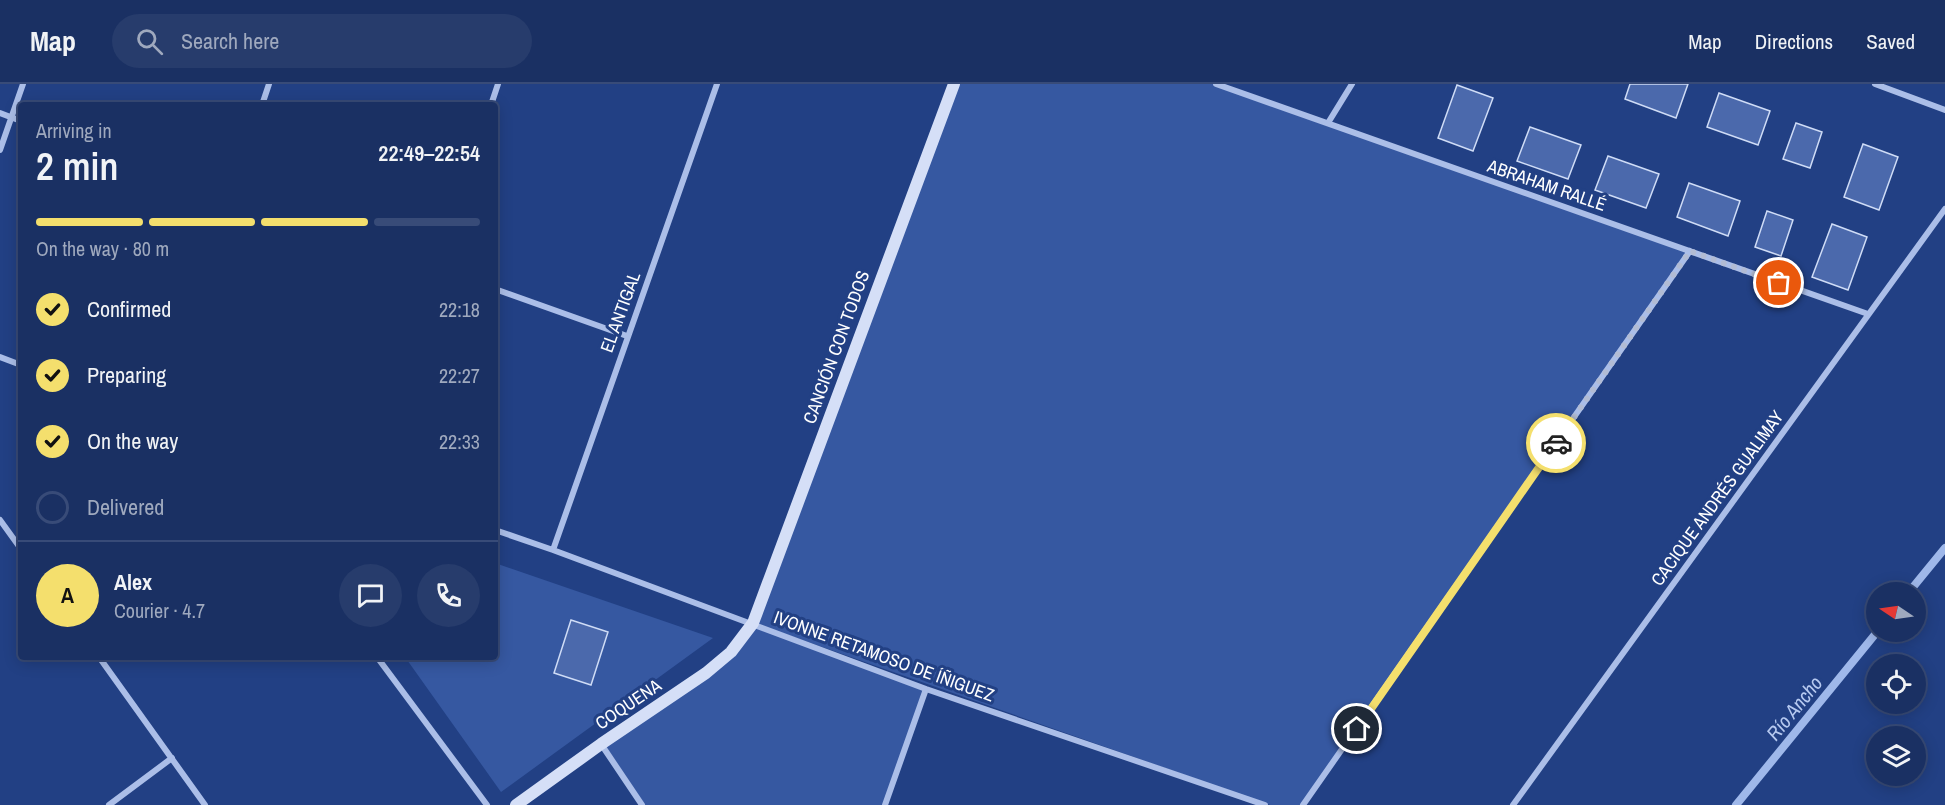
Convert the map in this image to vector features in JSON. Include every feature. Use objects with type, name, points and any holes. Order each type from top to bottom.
[{"type":"street","points":[[0,150],[23,84]]},
{"type":"street","points":[[263,102],[269,84]]},
{"type":"street","points":[[492,102],[498,84]]},
{"type":"street","name":"EL ANTIGAL","points":[[553,550],[717,84]]},
{"type":"street","name":"CANCIÓN CON TODOS","points":[[753,623],[954,84]]},
{"type":"street","name":"ABRAHAM RALLÉ","points":[[1216,84],[1868,314]]},
{"type":"street","points":[[1328,123],[1352,84]]},
{"type":"street","points":[[1875,84],[1945,110]]},
{"type":"street","points":[[0,113],[18,120]]},
{"type":"street","name":"CACIQUE ANDRÉS GUALIMAY","points":[[1513,805],[1945,209]]},
{"type":"street","points":[[1303,805],[1690,251]]},
{"type":"street","points":[[498,290],[627,336]]},
{"type":"street","points":[[0,357],[18,364]]},
{"type":"street","points":[[0,520],[18,545]]},
{"type":"street","name":"IVONNE RETAMOSO DE ÍÑIGUEZ","points":[[498,531],[926,688],[1265,805]]},
{"type":"street","name":"COQUENA","points":[[516,805],[706,673],[731,652],[753,623]]},
{"type":"street","points":[[101,660],[205,805]]},
{"type":"street","points":[[379,660],[487,805]]},
{"type":"street","points":[[885,805],[926,688]]},
{"type":"street","points":[[601,744],[642,805]]},
{"type":"street","points":[[109,805],[172,759]]},
{"type":"shaded area","points":[[954,84],[1213,84],[1688,252],[1302,805],[1270,805],[754,623]]},
{"type":"shaded area","points":[[498,564],[713,638],[501,792],[407,660],[498,660]]},
{"type":"shaded area","points":[[754,627],[924,690],[883,805],[645,805],[605,745],[733,655]]},
{"type":"building","points":[[1630,84],[1688,84],[1676,118],[1625,99]]},
{"type":"building","points":[[1457,85],[1493,98],[1473,151],[1438,138]]},
{"type":"building","points":[[1719,93],[1770,111],[1758,145],[1707,127]]},
{"type":"building","points":[[1796,123],[1822,132],[1810,168],[1783,159]]},
{"type":"building","points":[[1530,127],[1581,145],[1568,179],[1517,161]]},
{"type":"building","points":[[1863,144],[1898,157],[1879,210],[1844,197]]},
{"type":"building","points":[[1608,156],[1659,174],[1646,208],[1595,190]]},
{"type":"building","points":[[1689,183],[1740,201],[1728,236],[1677,217]]},
{"type":"building","points":[[1767,211],[1793,220],[1781,256],[1755,247]]},
{"type":"building","points":[[1832,224],[1867,237],[1848,290],[1812,277]]},
{"type":"building","points":[[571,620],[608,632],[591,685],[554,673]]},
{"type":"waterway","name":"Río Ancho","points":[[1917,582],[1945,548]]},
{"type":"waterway","name":"Río Ancho","points":[[1736,805],[1869,642]]},
{"type":"way so far","points":[[1556,443],[1690,251],[1779,283]]},
{"type":"route","points":[[1357,729],[1556,443]]}]
